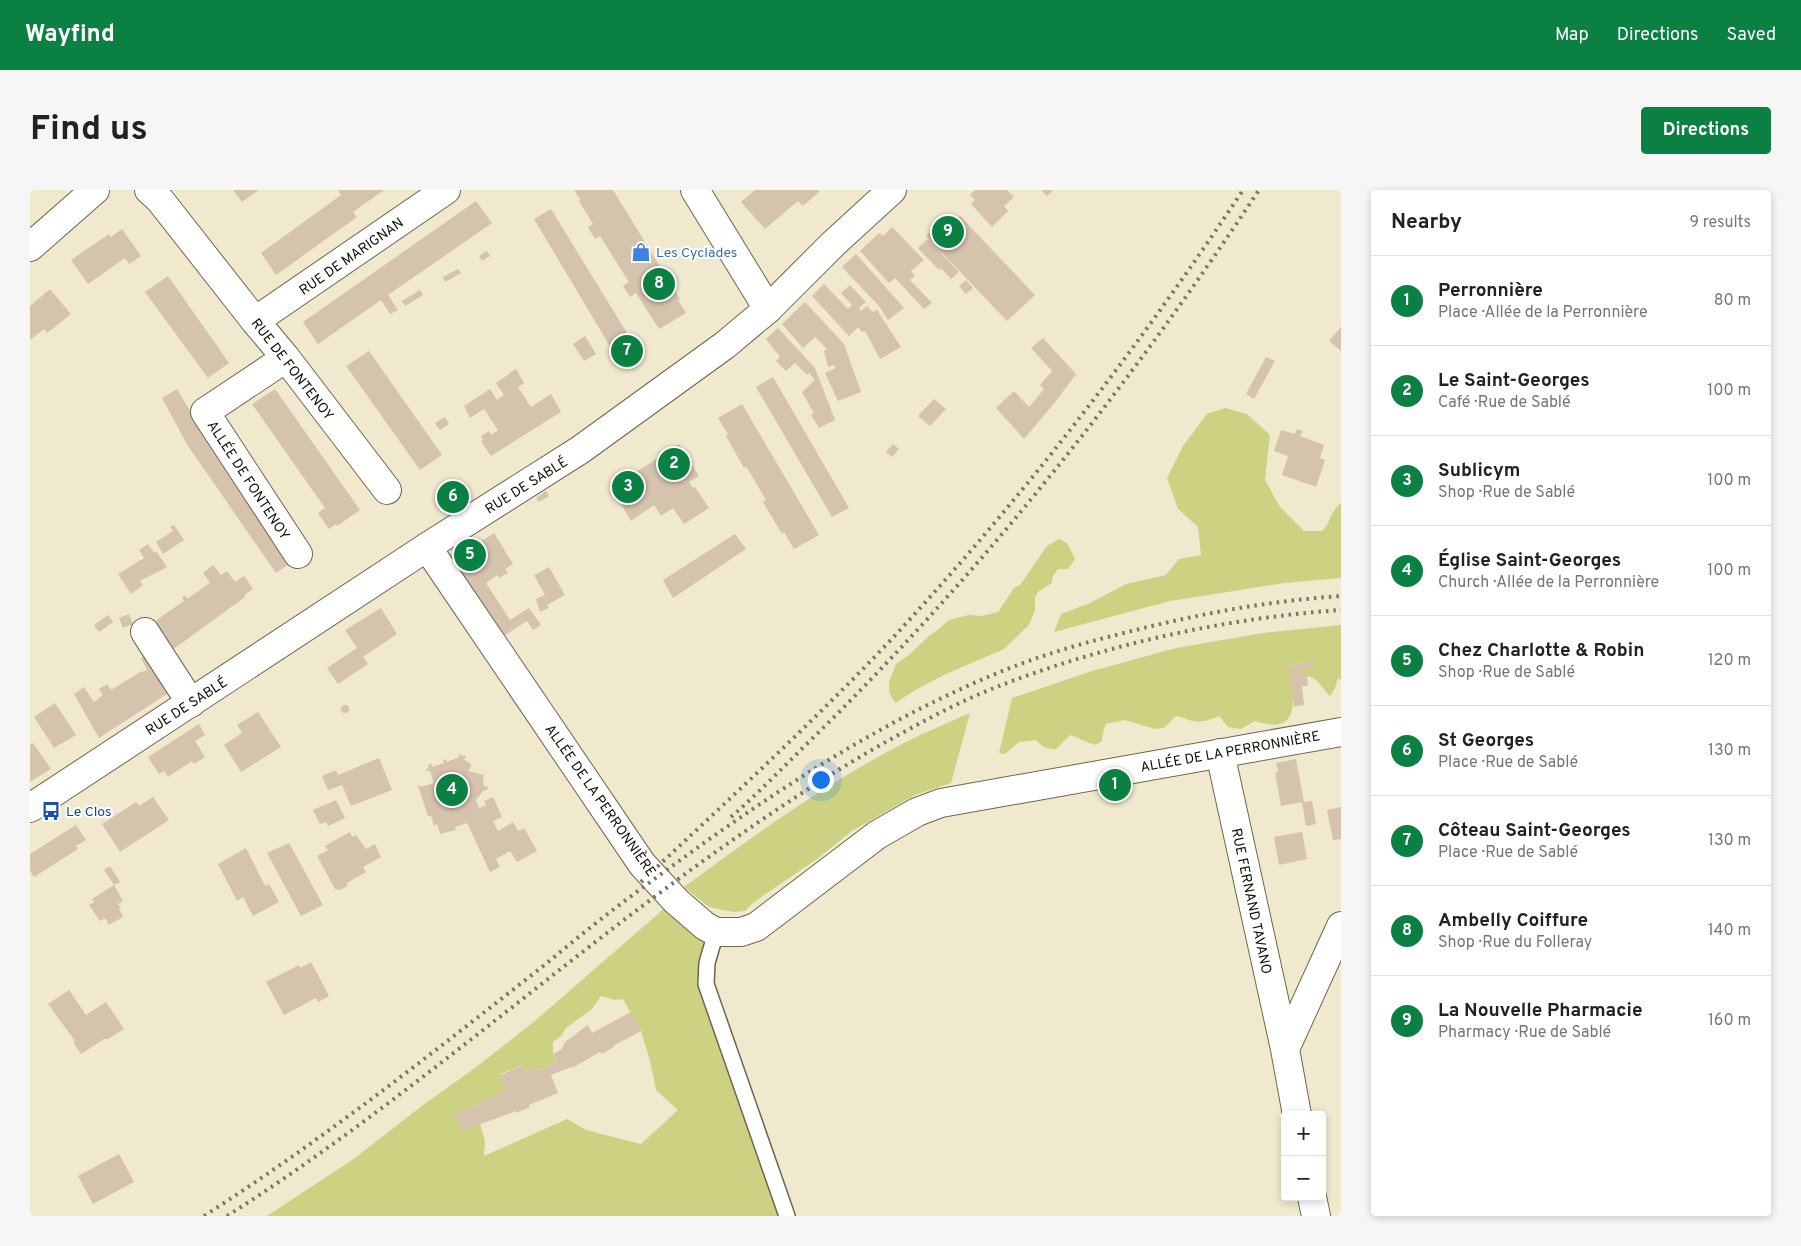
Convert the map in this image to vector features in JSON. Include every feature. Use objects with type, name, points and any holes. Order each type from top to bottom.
[{"type":"street","points":[[30,247],[95,190]]},
{"type":"street","name":"RUE DE FONTENOY","points":[[149,190],[160,200],[286,358],[387,490]]},
{"type":"street","name":"RUE DE MARIGNAN","points":[[255,321],[446,190]]},
{"type":"street","points":[[695,190],[768,309]]},
{"type":"street","name":"RUE DE SABLÉ","points":[[30,808],[427,547],[580,450],[720,349],[768,309],[833,244],[892,190]]},
{"type":"street","name":"ALLÉE DE FONTENOY","points":[[286,358],[205,412],[298,554]]},
{"type":"street","name":"ALLÉE DE LA PERRONNIÈRE","points":[[427,547],[642,864],[692,916],[716,932],[741,932],[756,927],[877,835],[917,812],[933,806],[949,801],[1341,732]]},
{"type":"street","points":[[145,632],[191,703]]},
{"type":"street","name":"RUE FERNAND TAVANO","points":[[1220,753],[1285,1049],[1296,1111]]},
{"type":"street","points":[[1285,1049],[1341,926]]},
{"type":"street","points":[[1313,1201],[1316,1216]]},
{"type":"lane","points":[[716,932],[707,963],[706,984],[788,1216]]},
{"type":"green space","points":[[1225,408],[1247,414],[1270,435],[1265,480],[1280,507],[1304,531],[1322,531],[1335,509],[1341,503],[1341,578],[1284,583],[1170,601],[1054,632],[1061,614],[1090,603],[1126,584],[1166,575],[1179,559],[1201,555],[1198,527],[1178,509],[1167,478],[1183,446],[1207,414]]},
{"type":"green space","points":[[1059,539],[1067,543],[1075,559],[1068,569],[1058,569],[1053,576],[1052,583],[1039,591],[1035,597],[1035,610],[1029,625],[1004,649],[946,674],[895,703],[889,692],[889,682],[896,664],[949,620],[969,615],[982,616],[998,612],[1014,588],[1020,585],[1047,546]]},
{"type":"green space","points":[[1341,625],[1341,680],[1338,678],[1330,696],[1314,679],[1301,676],[1300,669],[1314,668],[1313,662],[1289,665],[1293,701],[1292,711],[1282,723],[1271,724],[1255,721],[1241,729],[1228,727],[1219,716],[1206,720],[1191,721],[1176,716],[1164,728],[1155,729],[1125,720],[1106,724],[1102,741],[1096,745],[1070,735],[1056,749],[1045,747],[1036,740],[1019,742],[1005,754],[999,753],[1012,698],[1092,671],[1176,648],[1263,633]]},
{"type":"green space","points":[[970,713],[951,783],[915,795],[852,831],[817,859],[754,902],[745,911],[734,912],[709,907],[684,887],[819,792],[912,739]]},
{"type":"green space","points":[[666,907],[716,932],[706,984],[787,1216],[267,1216],[355,1158],[536,1020]],"holes":[[[601,996],[615,1000],[623,999],[641,1031],[656,1090],[678,1110],[641,1144],[586,1130],[567,1119],[484,1156],[485,1141],[480,1124],[462,1131],[456,1114],[506,1091],[500,1074],[523,1065],[527,1075],[529,1070],[534,1068],[540,1070],[557,1062],[553,1054],[553,1042],[561,1036],[566,1028],[592,1009]]]},
{"type":"building","points":[[233,190],[259,190],[242,202]]},
{"type":"building","points":[[338,190],[384,190],[353,212],[357,217],[276,275],[261,253],[341,195]]},
{"type":"building","points":[[574,190],[613,190],[680,299],[678,300],[686,313],[659,329],[636,293],[630,297],[623,286],[629,282],[600,236],[595,239],[588,227],[593,224]]},
{"type":"building","points":[[755,190],[820,191],[803,206],[798,201],[765,229],[741,202]]},
{"type":"building","points":[[975,190],[1007,190],[1014,197],[1004,206],[1008,211],[992,227],[971,204],[975,200],[970,195]]},
{"type":"building","points":[[1041,190],[1052,190],[1053,191],[1047,196]]},
{"type":"building","points":[[476,201],[492,223],[388,295],[398,310],[390,314],[381,300],[318,344],[303,322]]},
{"type":"building","points":[[551,209],[638,351],[622,361],[616,352],[614,353],[534,219]]},
{"type":"building","points":[[951,214],[956,219],[960,216],[1035,295],[1007,321],[926,236]]},
{"type":"building","points":[[892,227],[924,260],[911,271],[915,276],[910,280],[932,303],[924,309],[895,278],[889,283],[860,251],[879,233],[883,236]]},
{"type":"building","points":[[122,229],[141,256],[129,264],[125,258],[88,284],[71,260],[109,234],[111,237]]},
{"type":"building","points":[[928,239],[959,272],[951,279],[941,268],[939,270],[918,248]]},
{"type":"building","points":[[487,251],[490,256],[482,261],[479,256]]},
{"type":"building","points":[[856,254],[904,308],[888,320],[879,306],[842,267]]},
{"type":"building","points":[[458,269],[461,273],[445,282],[443,277]]},
{"type":"building","points":[[168,276],[229,363],[208,378],[145,292]]},
{"type":"building","points":[[966,280],[973,288],[966,294],[959,286]]},
{"type":"building","points":[[824,284],[848,309],[852,305],[841,293],[850,285],[866,302],[859,308],[861,311],[867,306],[873,312],[877,310],[901,347],[880,359],[865,331],[862,332],[858,327],[849,336],[812,296]]},
{"type":"building","points":[[50,289],[71,314],[47,333],[44,329],[30,340],[30,306]]},
{"type":"building","points":[[420,290],[423,295],[405,306],[402,301]]},
{"type":"building","points":[[805,302],[844,344],[861,392],[838,401],[825,373],[836,368],[834,365],[828,367],[824,351],[827,349],[815,337],[803,348],[782,324]]},
{"type":"building","points":[[1341,327],[1341,351],[1329,341]]},
{"type":"building","points":[[778,328],[815,368],[835,420],[819,428],[811,415],[814,413],[802,392],[815,380],[795,363],[786,371],[776,361],[780,357],[766,339]]},
{"type":"building","points":[[585,336],[596,354],[584,361],[573,344]]},
{"type":"building","points":[[1043,338],[1076,374],[1024,439],[996,408],[1014,391],[1029,407],[1044,389],[1040,385],[1052,371],[1031,348]]},
{"type":"building","points":[[369,351],[442,455],[420,470],[346,366]]},
{"type":"building","points":[[1266,357],[1275,361],[1254,399],[1246,394]]},
{"type":"building","points":[[516,369],[524,383],[518,387],[531,407],[551,394],[561,412],[491,456],[481,441],[483,440],[481,436],[489,431],[491,435],[498,430],[484,409],[470,418],[464,406],[490,389],[497,400],[504,395],[496,383]]},
{"type":"building","points":[[773,377],[849,508],[832,517],[756,387]]},
{"type":"building","points":[[177,389],[205,436],[292,562],[276,573],[188,446],[162,398]]},
{"type":"building","points":[[275,389],[360,510],[337,526],[336,524],[329,529],[318,513],[325,508],[252,404]]},
{"type":"building","points":[[934,399],[946,409],[930,426],[918,416]]},
{"type":"building","points":[[742,404],[819,535],[794,549],[784,532],[782,534],[763,502],[766,500],[746,466],[744,468],[718,418]]},
{"type":"building","points":[[445,417],[449,424],[440,430],[435,423]]},
{"type":"building","points":[[1297,429],[1303,431],[1300,436],[1324,445],[1320,458],[1325,460],[1316,487],[1282,475],[1288,456],[1274,451],[1281,430],[1295,434]]},
{"type":"building","points":[[679,444],[699,476],[689,482],[693,488],[695,487],[709,508],[684,524],[673,508],[661,516],[654,505],[631,521],[612,488]]},
{"type":"building","points":[[893,444],[899,449],[892,457],[886,452]]},
{"type":"building","points":[[455,486],[463,500],[449,508],[442,495]]},
{"type":"building","points":[[546,491],[549,496],[539,502],[536,498]]},
{"type":"building","points":[[174,525],[184,540],[163,554],[156,542],[173,531],[170,527]]},
{"type":"building","points":[[494,533],[513,564],[505,569],[508,573],[499,578],[497,575],[486,583],[510,620],[529,608],[541,625],[533,630],[527,621],[502,637],[451,561]]},
{"type":"building","points":[[735,534],[746,549],[673,598],[663,580]]},
{"type":"building","points":[[148,544],[154,553],[156,551],[167,567],[140,581],[143,585],[131,594],[118,574],[144,558],[139,550]]},
{"type":"building","points":[[213,565],[221,575],[227,571],[235,582],[244,576],[253,589],[244,595],[245,597],[164,656],[148,626],[184,601],[182,598],[185,595],[187,599],[210,583],[203,573]]},
{"type":"building","points":[[549,567],[565,595],[547,605],[549,608],[540,612],[536,599],[545,595],[534,575]]},
{"type":"building","points":[[381,608],[397,634],[363,657],[368,664],[338,684],[327,668],[357,648],[345,630]]},
{"type":"building","points":[[129,614],[133,624],[123,628],[119,618]]},
{"type":"building","points":[[108,615],[113,622],[99,632],[94,625]]},
{"type":"building","points":[[149,653],[170,692],[99,738],[74,694],[84,687],[94,702],[103,695],[99,689],[107,684],[111,690],[142,671],[147,670],[141,658]]},
{"type":"building","points":[[1313,662],[1314,668],[1300,669],[1301,676],[1307,675],[1308,686],[1302,686],[1304,705],[1294,707],[1289,665]]},
{"type":"building","points":[[55,703],[76,735],[54,748],[34,717]]},
{"type":"building","points":[[345,705],[349,709],[345,713],[341,709]]},
{"type":"building","points":[[258,712],[281,747],[241,772],[224,745],[242,733],[237,725]]},
{"type":"building","points":[[199,724],[205,735],[195,741],[205,757],[194,764],[192,761],[168,777],[164,771],[159,774],[148,757]]},
{"type":"building","points":[[33,743],[51,769],[30,782],[30,745]]},
{"type":"building","points":[[461,754],[462,756],[465,755],[466,758],[463,759],[470,763],[471,766],[468,771],[484,775],[484,786],[488,787],[476,800],[479,808],[486,805],[484,801],[493,797],[502,817],[493,821],[498,831],[513,822],[518,831],[524,828],[537,851],[517,862],[510,851],[496,859],[500,867],[490,872],[467,823],[455,827],[456,830],[440,834],[437,824],[434,826],[431,816],[428,816],[418,786],[434,783],[430,771],[426,769],[429,768],[428,765],[431,763],[432,767],[444,763],[443,760],[446,759],[447,762],[459,757],[458,755]]},
{"type":"building","points":[[379,758],[392,790],[351,806],[342,785],[328,790],[322,776],[336,770],[338,775]]},
{"type":"building","points":[[1296,759],[1304,802],[1312,801],[1316,824],[1306,826],[1302,802],[1281,806],[1275,773],[1278,772],[1276,763]]},
{"type":"building","points":[[153,797],[169,820],[120,852],[102,824],[136,802],[139,806]]},
{"type":"building","points":[[336,800],[345,818],[328,826],[326,822],[320,824],[313,810]]},
{"type":"building","points":[[1341,807],[1341,839],[1333,840],[1327,810]]},
{"type":"building","points":[[76,825],[86,840],[76,846],[78,849],[34,877],[30,871],[30,854]]},
{"type":"building","points":[[350,832],[352,837],[356,835],[366,849],[375,844],[381,857],[363,867],[366,872],[347,883],[347,886],[340,890],[335,889],[317,856],[328,850],[325,846]]},
{"type":"building","points":[[1302,832],[1307,859],[1279,865],[1274,837]]},
{"type":"building","points":[[289,843],[323,905],[301,916],[267,853]]},
{"type":"building","points":[[246,848],[265,886],[269,884],[279,902],[253,916],[243,897],[237,901],[218,864]]},
{"type":"building","points":[[110,866],[120,882],[114,885],[104,870]]},
{"type":"building","points":[[114,885],[123,901],[118,904],[123,917],[109,925],[105,918],[100,921],[89,905],[94,902],[92,899]]},
{"type":"building","points":[[311,962],[329,996],[318,1002],[316,998],[284,1015],[266,982],[299,965],[300,968]]},
{"type":"building","points":[[69,990],[86,1015],[106,1002],[124,1029],[81,1054],[73,1042],[75,1041],[48,1004]]},
{"type":"building","points":[[631,1012],[641,1031],[602,1054],[600,1052],[572,1068],[551,1075],[558,1093],[529,1105],[530,1107],[516,1113],[516,1111],[462,1131],[455,1114],[506,1091],[500,1075],[523,1065],[527,1075],[529,1070],[534,1068],[540,1070],[557,1062],[553,1054],[562,1049],[565,1042],[588,1025],[592,1033]]},
{"type":"building","points":[[119,1154],[134,1182],[93,1204],[78,1176]]},
{"type":"railway","points":[[641,882],[827,705],[936,591],[1029,481],[1118,367],[1203,250],[1243,190]]},
{"type":"railway","points":[[731,817],[879,671],[996,541],[1052,473],[1159,334],[1259,190]]},
{"type":"railway","points":[[204,1216],[246,1189],[367,1102],[485,1012],[610,912],[708,840],[778,792],[886,727],[923,707],[1000,672],[1074,646],[1202,615],[1285,601],[1341,596]]},
{"type":"railway","points":[[227,1216],[351,1131],[590,946],[710,856],[810,788],[913,727],[953,706],[994,688],[1078,659],[1121,647],[1209,627],[1297,614],[1341,610]]},
{"type":"place","name":"La Nouvelle Pharmacie","points":[[948,232]]},
{"type":"place","name":"Les Cyclades","points":[[641,252]]},
{"type":"place","name":"Ambelly Coiffure","points":[[659,284]]},
{"type":"place","name":"Côteau Saint-Georges","points":[[627,351]]},
{"type":"place","name":"Le Saint-Georges","points":[[674,464]]},
{"type":"place","name":"Sublicym","points":[[628,487]]},
{"type":"place","name":"St Georges","points":[[453,497]]},
{"type":"place","name":"Chez Charlotte & Robin","points":[[470,555]]},
{"type":"place","name":"Perronnière","points":[[1115,785]]},
{"type":"place","name":"Église Saint-Georges","points":[[452,790]]},
{"type":"place","name":"Le Clos","points":[[51,811]]}]
